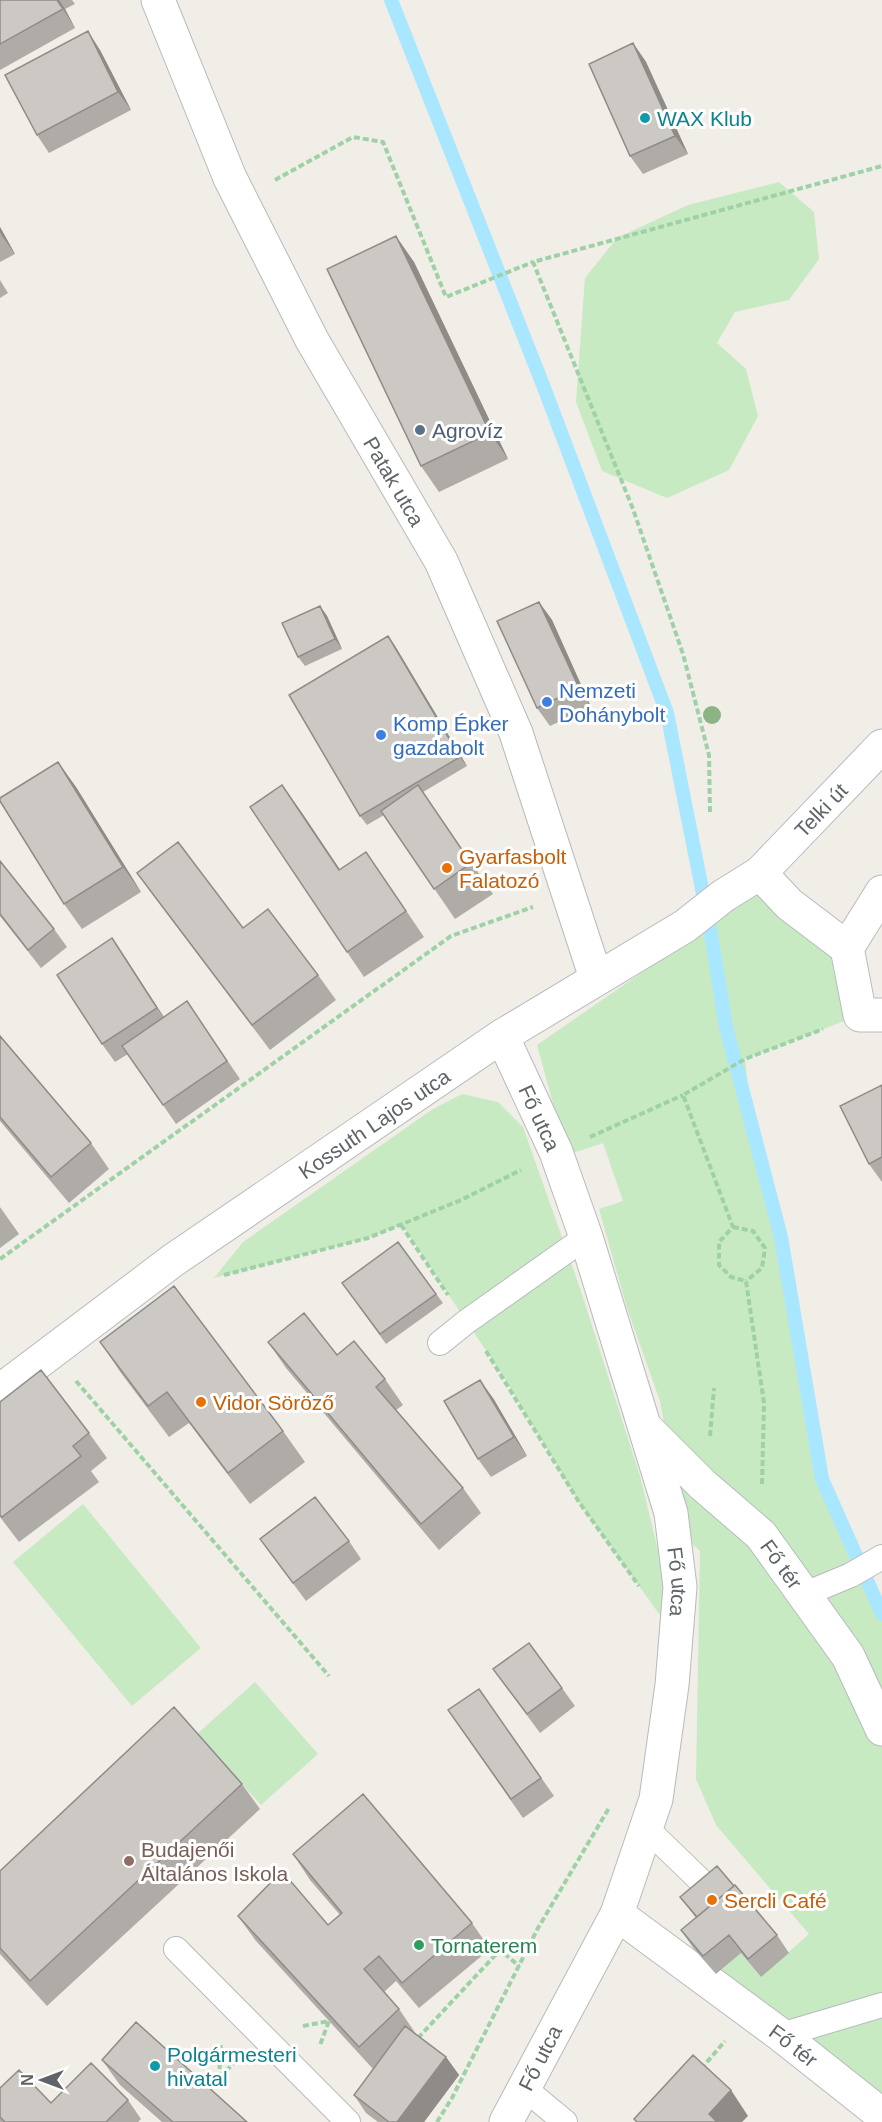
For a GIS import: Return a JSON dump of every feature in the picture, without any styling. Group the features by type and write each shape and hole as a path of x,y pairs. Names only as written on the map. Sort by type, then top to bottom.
{"street":[{"name":"Patak utca","path":"158,0 241,199 312,340 441,561 516,733 596,978"},
{"name":"Telki út","path":"760,873 882,746"},
{"name":"Kossuth Lajos utca","path":"0,1391 172,1261 502,1036 685,926 723,896 760,873"},
{"path":"760,873 789,904 847,948 871,1015"},
{"path":"847,948 882,892"},
{"name":"Fő utca","path":"502,1036 556,1152 586,1237 671,1513 680,1587 672,1685 656,1799 616,1914 506,2122"},
{"name":"Fő tér","path":"645,1427 703,1485 761,1535 848,1656 882,1730"},
{"name":"Fő tér","path":"616,1914 781,2035 882,2115"}],"lane":[{"path":"440,1343 586,1237"},
{"path":"805,1594 851,1575 877,1560"},
{"path":"646,1828 703,1883"},
{"path":"176,1949 348,2122"},
{"path":"781,2035 882,2005"},
{"path":"524,2088 566,2122"}],"path":[{"path":"241,199 353,137 383,142 446,297 510,269 533,262 882,166"},
{"path":"533,262 633,509 683,654 709,755 711,812"},
{"path":"0,1259 451,936 570,893"},
{"path":"214,1278 368,1238 402,1225 461,1200 556,1152 683,1095 745,1059 871,1015"},
{"path":"683,1095 734,1227"},
{"path":"402,1225 506,1379 579,1502 640,1588"},
{"path":"734,1227 719,1242 719,1265 730,1277 746,1281"},
{"path":"734,1227 753,1231 765,1248 762,1268 746,1281"},
{"path":"746,1281 764,1403 761,1535"},
{"path":"52,1353 329,1676"},
{"path":"78,1384 85,1376"},
{"path":"437,2122 452,2098 538,1928 611,1805"},
{"path":"414,2042 500,1950 519,1966"},
{"path":"694,2077 749,2013"}],"green space":[{"path":"779,182 814,212 819,259 789,300 735,312 717,343 746,369 758,416 729,470 667,498 602,471 576,402 585,278 617,238 688,205"},
{"path":"771,886 847,948 860,1015 745,1059 753,1130 781,1237 822,1479 882,1614 882,2115 716,1974 741,1953 761,1977 809,1934 716,1825 696,1779 700,1551 685,1537 660,1401 627,1308 599,1209 623,1201 603,1143 567,1155 537,1045 748,899"},
{"path":"462,1094 498,1102 523,1127 581,1291 640,1476 667,1587 667,1625 579,1502 505,1379 402,1225 368,1238 214,1278 243,1242 433,1109"},
{"path":"83,1504 201,1648 132,1706 13,1562"},
{"path":"255,1682 318,1754 261,1805 197,1734"}],"building":[{"path":"0,0 57,0 63,9 0,44"},
{"path":"88,31 118,92 37,135 5,75"},
{"name":"WAX Klub","path":"633,43 675,136 630,156 589,64"},
{"path":"396,236 490,433 421,466 327,269"},
{"path":"539,602 579,688 537,708 497,621"},
{"path":"320,606 335,639 298,657 282,623"},
{"name":"Komp Épker gazdabolt","path":"388,636 460,757 360,816 289,695"},
{"path":"58,762 123,867 64,904 0,801 0,798"},
{"path":"282,785 339,870 366,852 406,911 347,952 250,807"},
{"name":"Gyarfasbolt Falatozó","path":"418,785 471,863 434,889 381,811"},
{"path":"178,842 243,928 268,909 318,975 252,1025 137,873"},
{"path":"0,861 54,929 28,950 0,914"},
{"path":"112,938 157,1008 102,1044 57,975"},
{"path":"187,1001 227,1061 163,1105 122,1046"},
{"path":"0,1036 91,1143 51,1177 0,1117"},
{"path":"882,1085 882,1157 869,1164 840,1106"},
{"path":"398,1242 436,1294 380,1334 342,1283"},
{"name":"Vidor Söröző","path":"174,1286 283,1431 228,1473 167,1392 148,1406 100,1342"},
{"path":"304,1313 337,1355 354,1341 385,1379 376,1387 463,1488 421,1524 268,1342"},
{"path":"41,1370 89,1433 73,1446 81,1456 2,1517 0,1515 0,1402"},
{"path":"480,1380 514,1437 478,1459 444,1401"},
{"path":"315,1497 349,1541 293,1583 260,1539"},
{"path":"529,1643 562,1688 527,1714 493,1669"},
{"path":"479,1689 541,1778 511,1799 448,1710"},
{"name":"Budajenői Általános Iskola","path":"174,1707 242,1784 30,1981 0,1948 0,1871"},
{"name":"Tornaterem","path":"363,1794 472,1923 402,1983 379,1956 364,1969 399,2009 359,2047 238,1916 282,1871 328,1925 342,1913 293,1854"},
{"path":"717,1866 734,1886 697,1917 680,1897"},
{"path":"735,1885 777,1935 748,1959 729,1935 703,1956 681,1930"},
{"name":"Polgármesteri hivatal","path":"136,2022 247,2122 173,2122 102,2060"},
{"path":"405,2026 446,2057 397,2122 389,2122 354,2095"},
{"path":"693,2055 731,2090 709,2114 717,2122 637,2122 634,2119"},
{"path":"91,2063 128,2100 106,2122 5,2122 0,2117 0,2088 19,2070 51,2103"}],"waterway":[{"path":"391,0 543,385 667,713 711,934 726,1027 781,1237 822,1479 882,1614"}],"place":[{"name":"WAX Klub","path":"645,118"},
{"name":"Agrovíz","path":"420,430"},
{"name":"Nemzeti Dohánybolt","path":"547,702"},
{"name":"Komp Épker gazdabolt","path":"381,735"},
{"name":"Gyarfasbolt Falatozó","path":"447,868"},
{"name":"Vidor Söröző","path":"201,1402"},
{"name":"Budajenői Általános Iskola","path":"129,1861"},
{"name":"Sercli Café","path":"712,1900"},
{"name":"Tornaterem","path":"419,1945"},
{"name":"Polgármesteri hivatal","path":"155,2066"}]}
